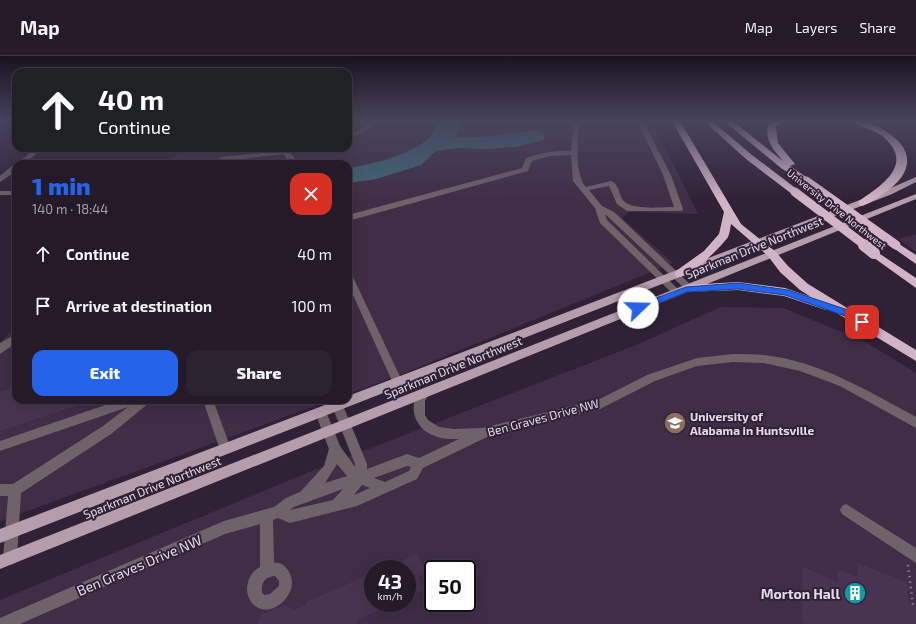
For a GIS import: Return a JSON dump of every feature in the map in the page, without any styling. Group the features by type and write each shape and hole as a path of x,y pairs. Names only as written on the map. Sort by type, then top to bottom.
{"highway":[{"path":"691,148 737,226 772,254 784,270 804,287 916,356"},
{"name":"University Drive Northwest","path":"738,148 916,284"},
{"name":"University Drive Northwest","path":"761,148 806,182 916,260"},
{"path":"776,148 806,182"},
{"path":"862,203 890,184 901,173 905,162 903,152 899,148"},
{"path":"678,275 708,253 724,236 729,212"},
{"path":"684,290 738,286 785,292 848,314"}],"main road":[{"name":"Sparkman Drive Northwest","path":"352,401 678,275 757,242 862,203 916,179"},
{"name":"Sparkman Drive Northwest","path":"5,560 329,432 916,196"},
{"name":"Sparkman Drive Northwest","path":"0,536 343,404"}],"street":[{"path":"574,148 577,181 599,208 603,221 664,280 684,290"},
{"path":"585,189 611,183 620,202 630,209 679,209 667,175 653,148"},
{"path":"25,160 35,152"},
{"path":"220,160 270,152"},
{"path":"286,152 292,160"},
{"path":"352,217 525,169 529,160 541,155 557,152 574,153"},
{"path":"0,180 12,171"},
{"path":"0,193 12,193"},
{"path":"599,208 611,214 678,275 684,290"},
{"path":"352,283 398,383"},
{"path":"0,350 5,344 12,340"},
{"name":"Ben Graves Drive NW","path":"272,514 290,517 337,506 386,488 413,475 419,464 485,432 593,406 651,378 697,362 733,358 764,359 801,367 844,383 916,423"},
{"path":"424,394 420,400 419,416 428,429 436,433 447,435 485,432"},
{"path":"0,446 122,404"},
{"path":"0,490 15,490 107,430 140,404"},
{"path":"209,404 225,449"},
{"path":"337,506 360,478 361,464 338,406"},
{"path":"321,412 335,450 350,470 360,478 386,488"},
{"path":"301,498 328,472 333,462 335,450"},
{"name":"Ben Graves Drive NW","path":"3,624 18,621 224,528 272,514 290,502 408,460 419,464"},
{"path":"5,560 13,531 15,490"},
{"path":"846,510 912,561"},
{"path":"267,570 272,514"}],"path":[{"path":"912,561 913,605"}],"shaded area":[{"path":"352,148 665,148 698,214 629,212 622,218 673,263 402,374 352,393 352,160 171,160 178,152 352,152"},
{"path":"916,234 916,252 899,239"},
{"name":"University of Alabama in Huntsville","path":"721,307 783,308 864,341 916,373 916,624 0,624 0,600 307,473 636,345"},
{"path":"12,330 12,404 320,404 0,521 0,343"}],"water":[{"path":"415,148 507,148 485,149 458,148 436,151 421,165 376,179 352,182 352,167 386,159"}],"building":[{"path":"12,388 12,404 82,404 0,431 0,392"},
{"path":"417,554 424,572 424,574 418,577 423,590 416,593 416,560 403,560"},
{"name":"Morton Hall","path":"857,563 907,582 909,603 916,606 916,624 806,624 802,622 803,567 838,582 838,570 858,577"},
{"path":"364,577 364,612 374,612 359,619 356,624 257,624 262,614 284,605 294,610 306,605 306,602"}],"place":[{"name":"University of Alabama in Huntsville","path":"675,423"},
{"name":"Morton Hall","path":"855,593"}],"route":[{"path":"638,308 686,290 738,286 785,292 848,314 862,322"}]}
